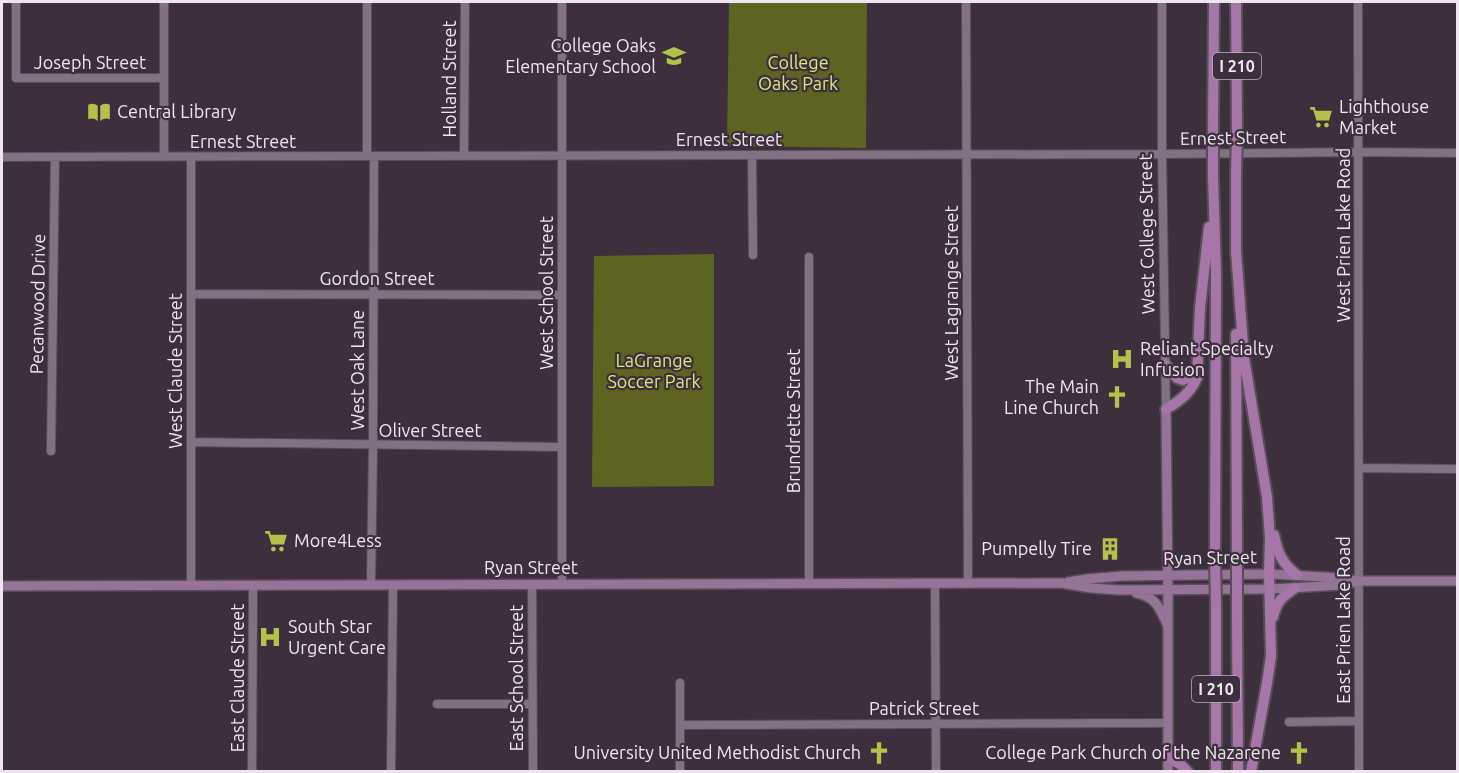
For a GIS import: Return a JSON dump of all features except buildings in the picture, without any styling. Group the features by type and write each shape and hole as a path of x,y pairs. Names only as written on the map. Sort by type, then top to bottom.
{"highway":[{"name":"I 210","path":"1214,2 1216,771"},
{"name":"I 210","path":"1236,2 1238,771"},
{"path":"1166,409 1185,397 1197,378 1200,308 1214,191"},
{"path":"1236,251 1244,358 1269,512 1281,558 1286,567 1297,575"},
{"path":"1165,364 1177,378 1183,380 1192,376 1198,367"},
{"path":"1251,771 1271,656 1269,512"},
{"path":"1271,636 1277,604 1282,597 1295,588"},
{"path":"1168,757 1188,771"}],"main road":[{"name":"West College Street","path":"1166,409 1168,771"},
{"name":"Ryan Street","path":"2,586 968,584 1061,583 1111,576 1269,574 1359,581 1458,582"},
{"name":"Ryan Street","path":"1061,583 1119,590 1270,590 1343,585 1359,581"},
{"path":"1119,590 1144,595 1151,599 1157,605 1168,627"}],"street":[{"name":"Joseph Street","path":"16,2 16,78 164,78"},
{"path":"164,2 164,157"},
{"name":"West Oak Lane","path":"367,2 374,294 371,585"},
{"name":"Holland Street","path":"464,156 465,2"},
{"name":"West School Street","path":"562,2 562,585"},
{"name":"West Lagrange Street","path":"966,2 968,584"},
{"name":"West College Street","path":"1162,2 1166,409"},
{"name":"West Prien Lake Road","path":"1358,2 1359,468"},
{"name":"Ernest Street","path":"2,157 1458,153"},
{"path":"752,155 753,255"},
{"name":"Pecanwood Drive","path":"51,451 55,157"},
{"name":"West Claude Street","path":"191,158 191,585"},
{"name":"Brundrette Street","path":"808,257 809,584"},
{"name":"Gordon Street","path":"192,294 562,295"},
{"name":"Oliver Street","path":"191,442 561,447"},
{"path":"1359,468 1458,469"},
{"name":"East Prien Lake Road","path":"1359,468 1359,771"},
{"path":"935,584 936,771"},
{"name":"East Claude Street","path":"252,771 253,585"},
{"path":"391,771 393,585"},
{"name":"East School Street","path":"531,585 533,771"},
{"path":"680,683 680,771"},
{"path":"437,705 532,704"},
{"path":"1289,722 1359,721"},
{"name":"Patrick Street","path":"680,725 1168,723"}],"green space":[{"name":"College Oaks Park","path":"729,2 867,2 866,148 727,146"},
{"name":"LaGrange Soccer Park","path":"714,254 714,486 592,487 594,256"}],"place":[{"name":"College Oaks Elementary School","path":"674,56"},
{"name":"Central Library","path":"99,112"},
{"name":"Lighthouse Market","path":"1321,117"},
{"name":"Reliant Specialty Infusion","path":"1122,359"},
{"name":"The Main Line Church","path":"1117,397"},
{"name":"More4Less","path":"276,541"},
{"name":"Pumpelly Tire","path":"1110,549"},
{"name":"South Star Urgent Care","path":"270,637"},
{"name":"University United Methodist Church","path":"879,753"},
{"name":"College Park Church of the Nazarene","path":"1299,753"}]}
